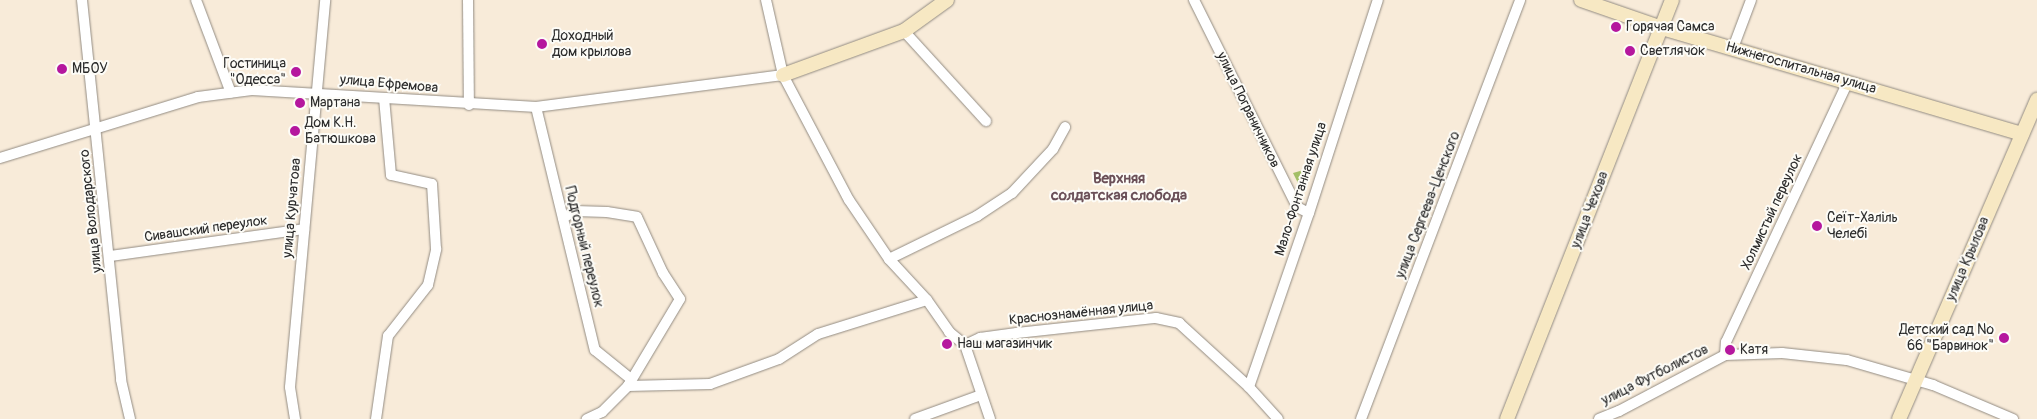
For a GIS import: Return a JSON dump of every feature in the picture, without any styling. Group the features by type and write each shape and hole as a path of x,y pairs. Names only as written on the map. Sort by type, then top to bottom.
{"main road":[{"path":"783,75 904,31 947,0"},
{"name":"Нижнегоспитальная улица","path":"1581,0 1607,4 1662,28 1848,81 2022,134"},
{"name":"улица Чехова","path":"1507,419 1672,0"},
{"name":"улица Крылова","path":"1899,419 2037,100"}],"street":[{"name":"улица Володарского","path":"82,0 110,256 121,380 130,419"},
{"path":"196,0 231,93"},
{"name":"улица Курчатова","path":"295,419 290,387 315,91 325,0"},
{"path":"468,0 469,105"},
{"path":"766,0 783,75 849,200 889,259 926,300 949,332 965,345 990,419"},
{"name":"улица Пограничников","path":"1194,0 1297,207 1309,213"},
{"name":"Мало-Фонтанная улица","path":"1249,387 1309,213 1378,0"},
{"name":"улица Сергеева-Ценского","path":"1361,419 1520,0"},
{"path":"1733,48 1750,0"},
{"path":"904,31 986,121"},
{"name":"улица Ефремова","path":"0,158 198,97 252,90 315,91 469,105 536,107 783,75"},
{"name":"Холмистый переулок","path":"1725,355 1726,342 1848,81"},
{"path":"376,419 388,336 428,285 436,249 432,184 392,176 384,98"},
{"name":"Подгорный переулок","path":"536,107 595,350 629,383"},
{"path":"889,259 977,216 1012,193 1052,149 1065,127"},
{"path":"563,218 575,211 607,212 637,217 663,273 680,299 629,383 602,412 587,419"},
{"name":"Сивашский переулок","path":"110,256 304,229"},
{"path":"629,383 710,384 779,359 818,334 926,300"},
{"name":"Краснознамённая улица","path":"965,345 980,338 1156,318 1179,323 1249,387 1278,419"},
{"name":"улица Футболистов","path":"1599,419 1620,412 1725,355 1782,353 1830,358 1915,381 2013,419"},
{"path":"915,419 981,395"}],"green space":[{"path":"1307,169 1304,184 1299,185 1293,173"}],"place":[{"name":"Горячая Самса","path":"1616,27"},
{"name":"Доходный дом крылова","path":"542,44"},
{"name":"Светлячок","path":"1630,51"},
{"name":"МБОУ","path":"62,69"},
{"name":"Гостиница \"Одесса\"","path":"296,72"},
{"name":"Мартана","path":"300,103"},
{"name":"Дом К.Н. Батюшкова","path":"295,131"},
{"name":"Сеїт-Халіль Челебі","path":"1817,226"},
{"name":"Детский сад № 66 \"Барвинок\"","path":"2004,338"},
{"name":"Наш магазинчик","path":"947,344"},
{"name":"Катя","path":"1730,350"}],"district":[{"name":"Верхняя солдатская слобода","path":"1119,186"}]}
